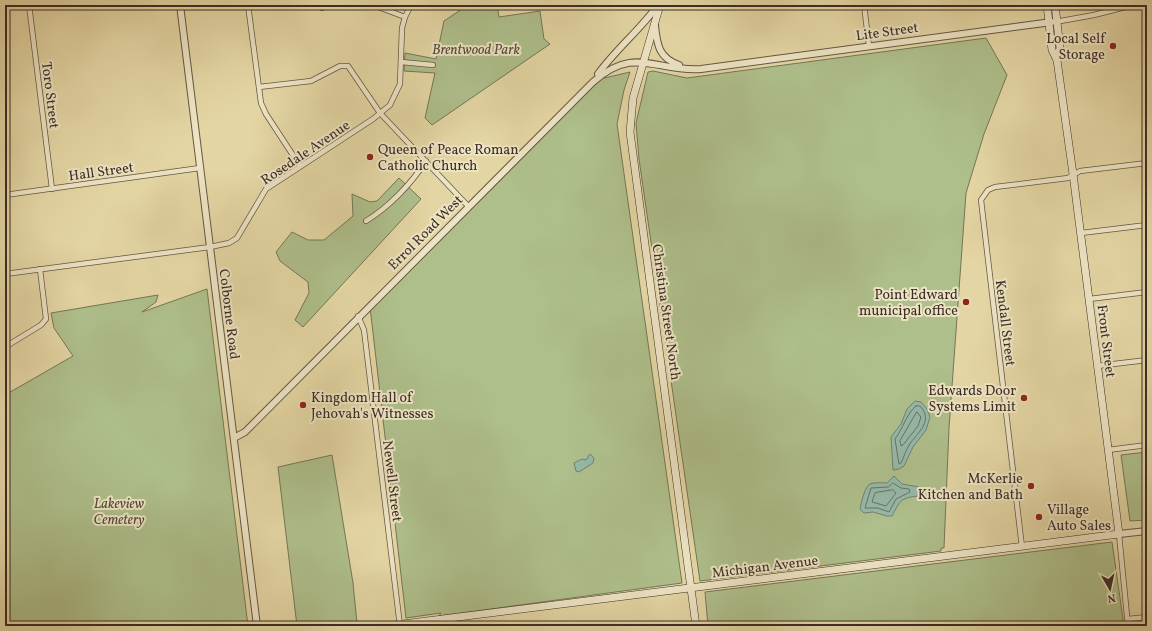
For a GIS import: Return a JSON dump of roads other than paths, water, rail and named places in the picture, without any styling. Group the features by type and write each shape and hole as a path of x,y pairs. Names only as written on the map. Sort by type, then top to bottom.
{"main road":[{"name":"Christina Street North","path":"659,5 655,25 631,108 632,148 696,626"},
{"name":"Front Street","path":"1046,5 1053,22"},
{"name":"Front Street","path":"1055,5 1052,50 1057,60 1073,174 1119,534"},
{"name":"Michigan Avenue","path":"387,626 1119,534"}],"street":[{"name":"Toro Street","path":"29,5 52,189"},
{"name":"Colborne Road","path":"180,5 257,626"},
{"path":"248,5 260,100 264,110 300,166"},
{"path":"314,5 320,8 330,5"},
{"path":"373,5 405,17"},
{"name":"Rosedale Avenue","path":"5,274 210,247 229,243 237,238 264,192 300,166 380,113 394,99 400,84 402,28 405,17 411,5"},
{"path":"593,82 607,63 639,30 659,5"},
{"path":"864,5 869,46"},
{"name":"Lite Street","path":"644,62 680,68 701,68 1053,22 1094,15 1133,5"},
{"path":"655,25 657,45 666,58 685,67 701,68"},
{"path":"401,62 433,65"},
{"name":"Errol Road West","path":"234,438 245,432 358,316 593,82 605,72 617,66 644,62"},
{"path":"259,88 311,81 340,66 345,65 352,70 380,113 468,206"},
{"path":"366,221 384,208 414,177 426,161"},
{"path":"1073,174 1080,171 1147,163"},
{"name":"Hall Street","path":"5,195 200,168"},
{"name":"Kendall Street","path":"1022,546 981,200 988,190 995,187 1066,178 1073,174"},
{"path":"1081,234 1147,225"},
{"path":"5,347 41,325 46,319 40,269"},
{"path":"1089,299 1147,292"},
{"name":"Newell Street","path":"358,316 364,330 400,625"},
{"path":"1097,366 1147,360"},
{"path":"1108,450 1147,445"},
{"name":"Michigan Avenue","path":"1119,534 1147,531"},
{"name":"Front Street","path":"1119,534 1128,626"},
{"path":"1128,619 1147,617"}],"water":[{"path":"915,401 921,402 927,409 930,417 926,430 913,447 904,466 893,470 891,437 901,424 907,409"},
{"path":"590,454 594,458 593,463 579,472 576,471 574,463 582,459 586,460"},
{"path":"894,476 902,484 919,487 920,491 918,496 901,501 892,516 873,512 864,513 860,509 868,485 874,483 887,483"}],"place":[{"name":"Local Self Storage","path":"1113,46"},
{"name":"Queen of Peace Roman Catholic Church","path":"370,157"},
{"name":"Point Edward municipal office","path":"966,302"},
{"name":"Edwards Door Systems Limit","path":"1024,398"},
{"name":"Kingdom Hall of Jehovah's Witnesses","path":"303,405"},
{"name":"McKerlie Kitchen and Bath","path":"1031,486"},
{"name":"Village Auto Sales","path":"1039,517"}],"park label":[{"name":"Brentwood Park","path":"476,49"},
{"name":"Lakeview Cemetery","path":"119,512"}]}
